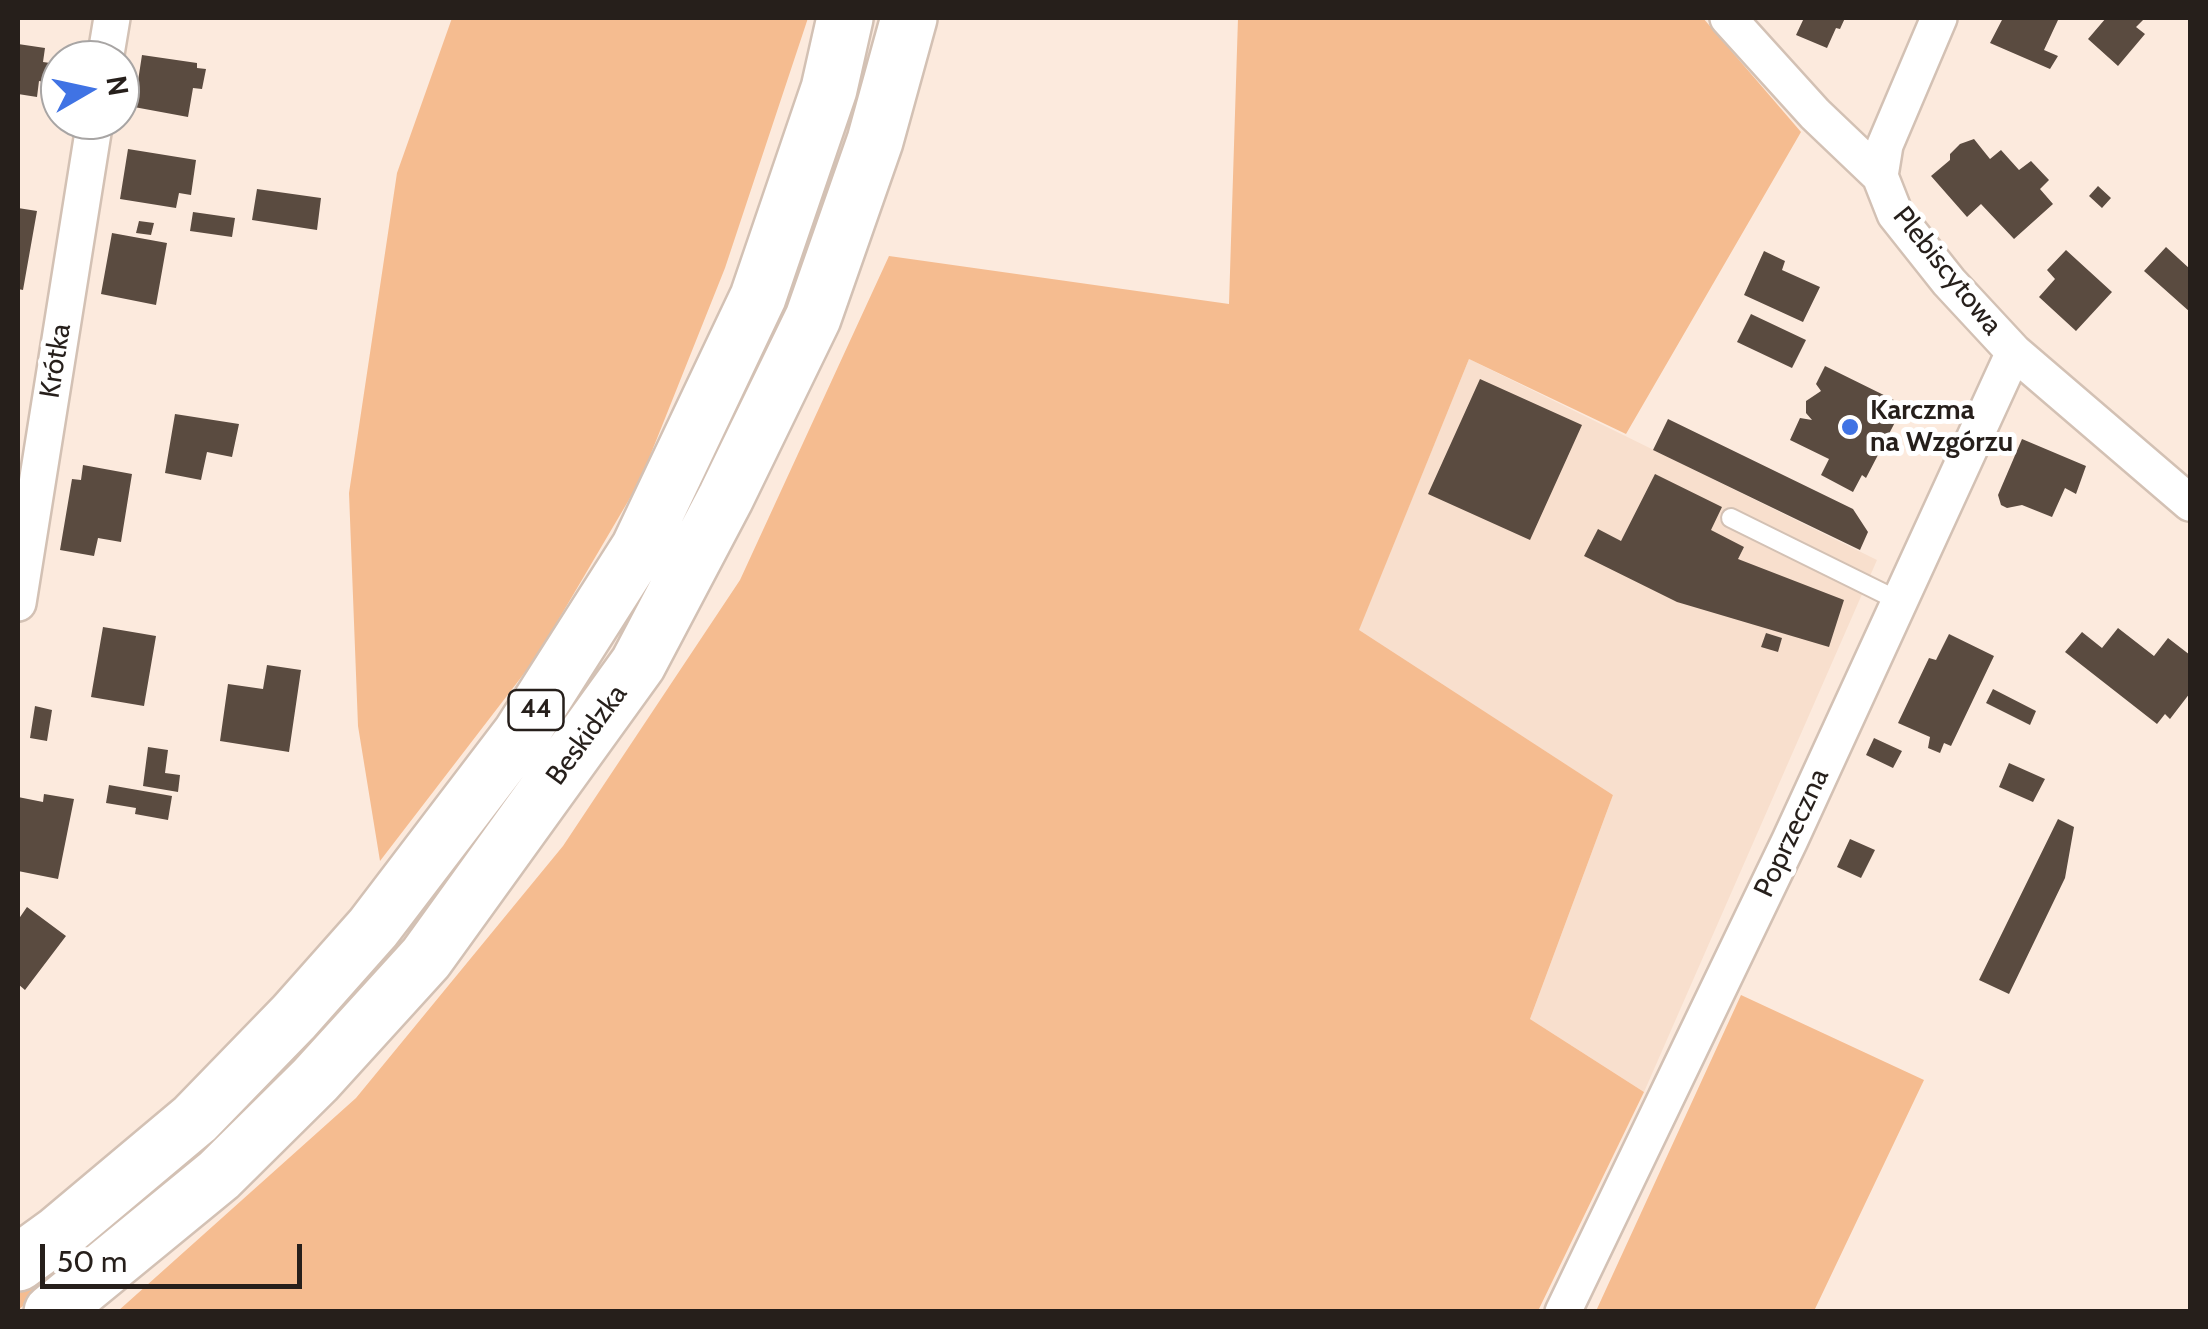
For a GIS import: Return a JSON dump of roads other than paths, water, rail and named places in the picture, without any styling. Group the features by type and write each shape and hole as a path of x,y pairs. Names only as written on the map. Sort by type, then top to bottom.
{"main road":[{"name":"Beskidzka","path":"18,1263 195,1120 294,1017 372,928 520,735 639,548 758,296 829,89 845,18"},
{"name":"Beskidzka","path":"52,1312 219,1175 316,1080 426,958 638,664 726,496 812,318 875,142 908,18"}],"street":[{"name":"Plebiscytowa","path":"1728,18 1815,114 1880,176 1906,228 1949,282 2014,352 2190,504"},
{"path":"1880,176 1885,144 1939,18"},
{"name":"Krótka","path":"18,603 92,140"},
{"name":"Poprzeczna","path":"1563,1312 1790,840 2014,352"}],"lane":[{"path":"1732,518 1898,601"}],"place":[{"name":"Karczma na Wzgórzu","path":"1850,427"}]}
